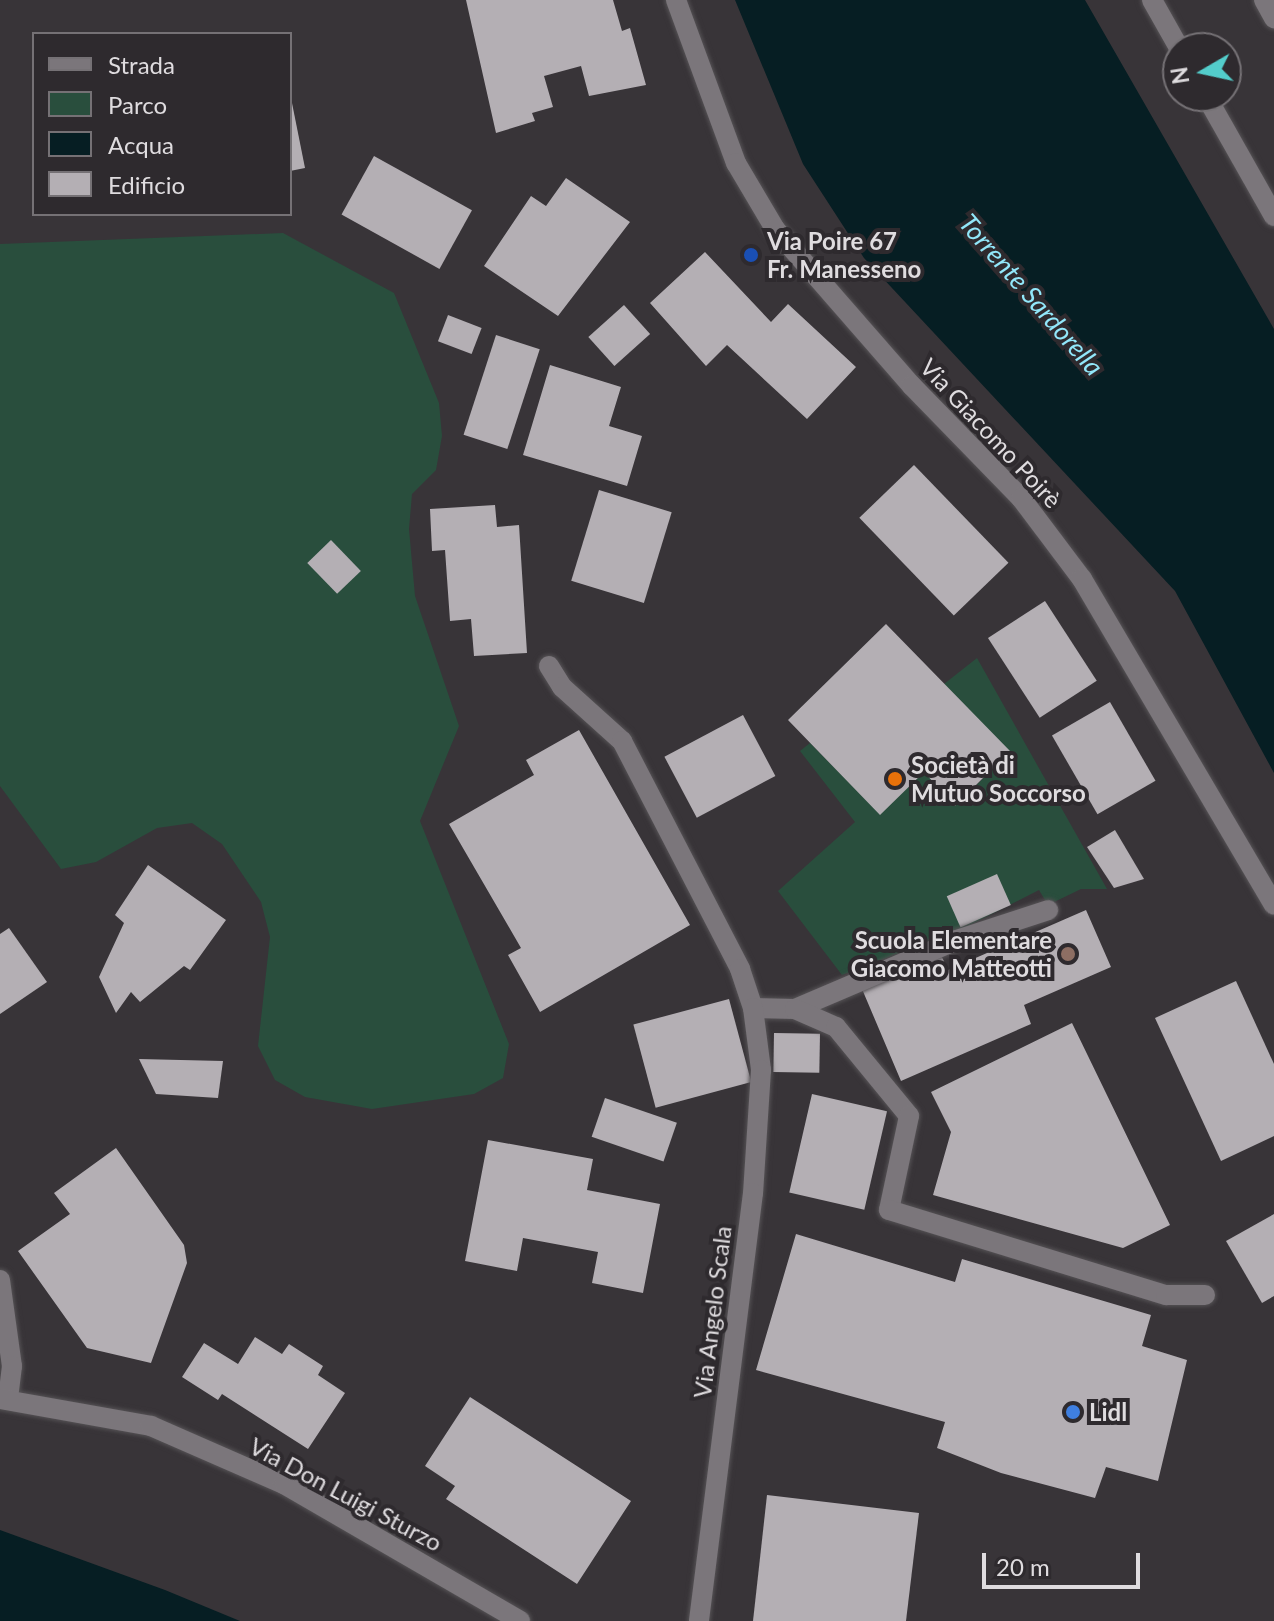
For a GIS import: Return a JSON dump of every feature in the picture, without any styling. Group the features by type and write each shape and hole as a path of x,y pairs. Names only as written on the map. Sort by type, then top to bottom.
{"street":[{"name":"Via Giacomo Poirè","path":"676,0 736,163 775,229 912,386 1021,498 1074,568 1274,905"},
{"path":"1152,0 1170,32"},
{"path":"1264,0 1274,18"},
{"path":"1215,112 1274,216"},
{"name":"Via Angelo Scala","path":"549,666 562,687 622,741 740,969 753,1008 761,1070 753,1193 699,1621"},
{"path":"795,1009 957,940 1048,910"},
{"path":"753,1008 795,1009 836,1027 909,1116 889,1210 1166,1295 1205,1295"},
{"path":"0,1280 12,1366 4,1399"},
{"name":"Via Don Luigi Sturzo","path":"4,1399 151,1426 284,1484 520,1621"}],"green space":[{"path":"283,233 394,293 439,403 442,436 436,470 412,494 409,529 415,596 459,726 420,821 509,1044 503,1078 474,1094 372,1109 305,1097 275,1080 258,1046 270,937 261,902 222,844 192,823 157,828 96,862 61,869 0,786 0,244"},
{"path":"977,658 1107,889 1081,889 1048,905 1039,890 962,929 842,975 778,891 855,822 800,751 810,743 880,814 924,772 956,805 1010,752 944,684"}],"water":[{"name":"Torrente Sardorella","path":"735,0 1085,0 1274,329 1274,773 1175,591 864,258 803,164"},
{"path":"0,1530 165,1590 240,1621 0,1621"}],"building":[{"path":"466,0 613,0 622,31 630,28 646,85 589,96 581,66 544,76 553,107 532,113 535,121 496,133"},
{"path":"292,103 305,168 292,171"},
{"path":"374,156 472,210 439,269 342,215"},
{"path":"566,178 630,222 558,316 484,266 531,196 546,206"},
{"path":"705,252 771,322 788,304 856,367 807,419 727,345 706,366 650,303"},
{"path":"624,305 650,334 614,366 588,337"},
{"path":"448,315 482,328 472,354 438,341"},
{"path":"496,335 540,349 507,449 464,435"},
{"path":"550,365 621,387 609,426 642,436 627,486 523,455"},
{"path":"914,465 1008,563 954,616 859,518"},
{"path":"599,490 672,512 644,603 571,581"},
{"path":"495,505 497,527 519,525 527,653 474,656 471,619 450,621 445,550 432,551 430,509"},
{"path":"331,540 361,571 337,594 307,563"},
{"path":"1045,601 1097,681 1040,718 988,638"},
{"path":"886,624 1010,751 955,806 924,772 880,815 788,720"},
{"path":"1110,702 1156,781 1097,814 1052,736"},
{"path":"743,715 775,776 697,818 664,757"},
{"path":"579,730 690,925 540,1012 508,955 521,948 449,824 534,775 526,760"},
{"path":"1115,830 1144,879 1114,888 1087,847"},
{"path":"148,865 226,920 190,970 184,966 140,1002 131,992 116,1013 99,977 124,923 115,915"},
{"path":"997,874 1011,905 961,927 947,896"},
{"path":"1086,910 1111,967 1024,1005 1031,1024 901,1081 862,989 941,955 948,970"},
{"path":"9,928 47,982 0,1014 0,934"},
{"path":"1236,981 1274,1064 1274,1136 1221,1161 1155,1018"},
{"path":"729,999 751,1082 656,1108 633,1025"},
{"path":"1072,1023 1170,1225 1123,1248 933,1195 951,1132 931,1092"},
{"path":"774,1033 820,1034 819,1073 773,1072"},
{"path":"139,1059 223,1061 218,1098 156,1094"},
{"path":"812,1094 887,1111 864,1210 789,1192"},
{"path":"605,1098 677,1123 664,1162 592,1137"},
{"path":"488,1140 593,1159 587,1190 660,1204 643,1293 592,1283 598,1252 523,1238 517,1271 465,1261"},
{"path":"116,1148 184,1245 187,1263 151,1363 87,1348 18,1251 70,1214 54,1193"},
{"path":"1274,1214 1274,1296 1262,1303 1226,1241"},
{"path":"796,1234 955,1282 962,1259 1151,1315 1142,1346 1187,1360 1158,1481 1106,1467 1095,1498 1001,1473 937,1448 945,1422 756,1370"},
{"path":"255,1337 282,1354 289,1344 323,1366 318,1375 345,1393 308,1449 222,1394 218,1400 182,1377 204,1343 238,1364"},
{"path":"470,1397 631,1501 577,1584 446,1499 455,1486 425,1466"},
{"path":"767,1495 919,1513 906,1621 753,1621"}],"place":[{"name":"Via Poire 67 Fr. Manesseno","path":"751,255"},
{"name":"Società di Mutuo Soccorso","path":"895,779"},
{"name":"Scuola Elementare Giacomo Matteotti","path":"1068,954"},
{"name":"Lidl","path":"1073,1412"}]}
